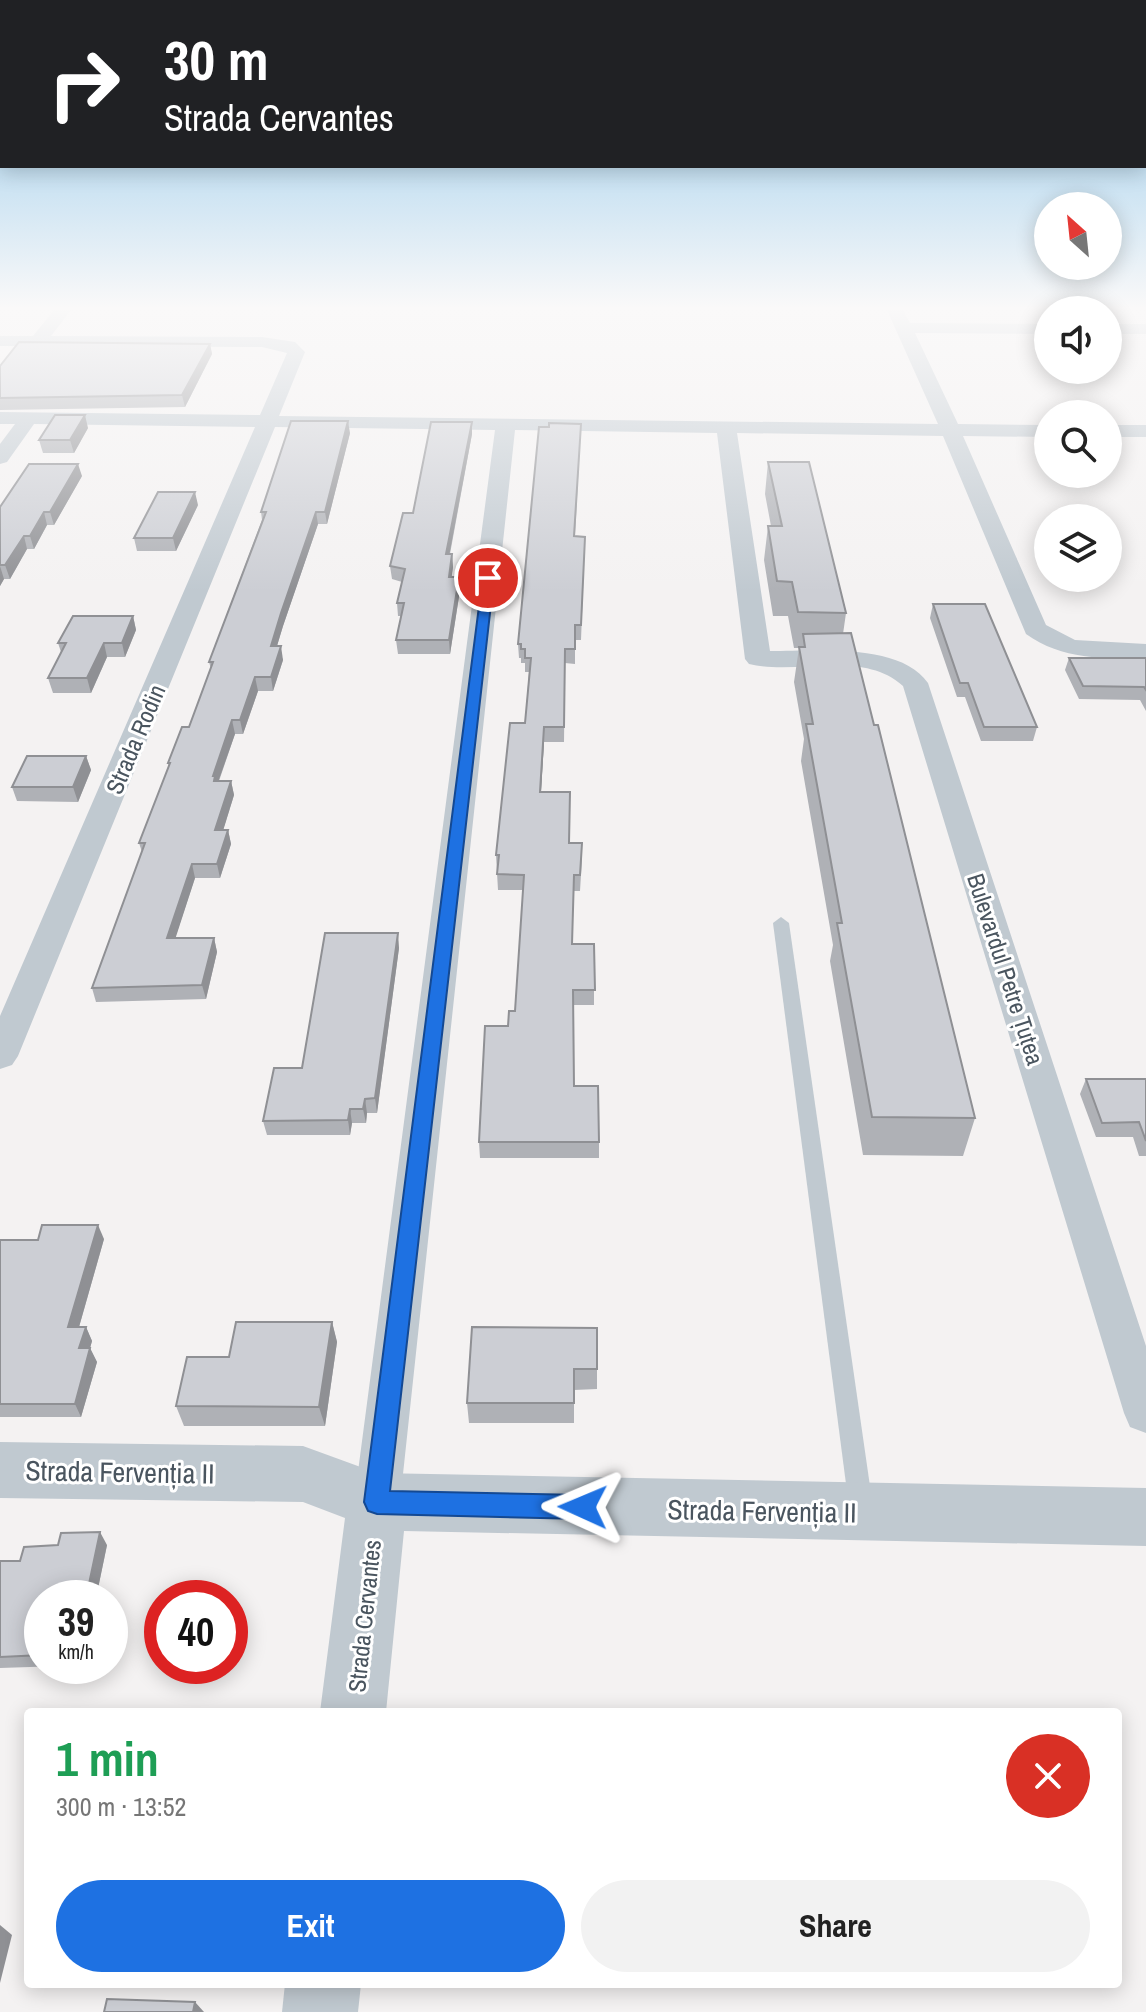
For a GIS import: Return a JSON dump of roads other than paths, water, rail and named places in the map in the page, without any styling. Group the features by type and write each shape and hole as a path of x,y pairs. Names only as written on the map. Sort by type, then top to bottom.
{"street":[{"name":"Strada Rodin","path":"0,1056 275,404"},
{"path":"939,404 1035,629 1048,640 1073,648 1146,652"},
{"path":"0,418 1034,431"},
{"path":"0,458 29,418"},
{"name":"Strada Cervantes","path":"353,1708 506,424"},
{"name":"Bulevardul Petre Țuțea","path":"726,427 758,659 878,661 908,673 915,683 1146,1413"},
{"path":"1122,431 1146,431"},
{"name":"Strada Fervenția II","path":"0,1470 303,1474 377,1502 862,1514 1146,1517"},
{"path":"320,2012 323,1988"}],"lane":[{"path":"781,923 862,1514"}]}
